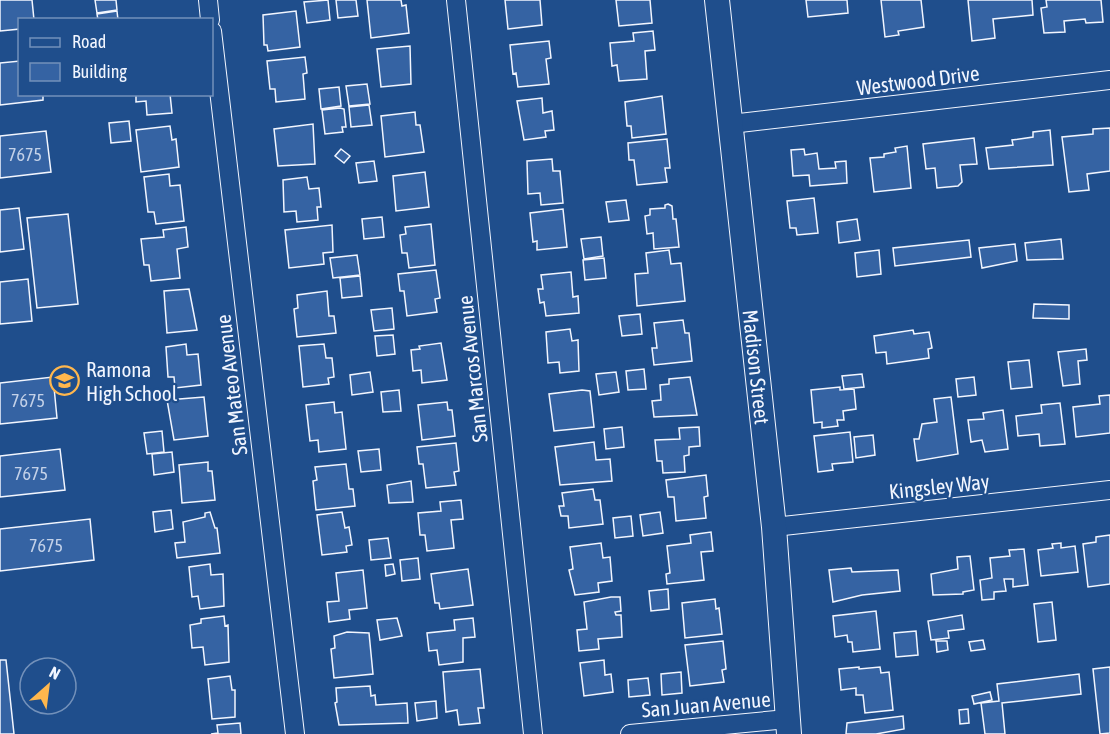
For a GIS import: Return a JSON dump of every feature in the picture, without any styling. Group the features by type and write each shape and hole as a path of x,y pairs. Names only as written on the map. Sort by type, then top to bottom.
{"main road":[{"name":"Madison Street","path":"717,0 774,527 788,727"}],"street":[{"path":"208,0 210,18"},
{"name":"San Marcos Avenue","path":"456,0 533,734"},
{"name":"San Mateo Avenue","path":"213,39 295,734"},
{"name":"Westwood Drive","path":"731,124 1110,80"},
{"name":"Kingsley Way","path":"774,527 1110,490"},
{"name":"San Juan Avenue","path":"630,734 788,727"}],"building":[{"path":"0,0 32,0 34,18 18,18 18,29 0,31"},
{"path":"95,0 116,0 117,10 97,13"},
{"path":"328,0 330,20 307,23 304,2"},
{"path":"336,0 356,0 358,16 338,18"},
{"path":"367,0 401,0 402,6 406,5 409,33 371,38"},
{"path":"505,0 540,0 542,25 508,29"},
{"path":"616,0 650,0 652,23 619,26"},
{"path":"806,0 847,0 848,13 808,17"},
{"path":"881,0 921,0 924,27 898,31 899,35 885,37"},
{"path":"968,0 1032,0 1033,15 993,19 995,38 972,41"},
{"path":"1046,0 1101,0 1103,22 1086,23 1085,19 1064,21 1065,32 1044,33 1041,8 1047,7"},
{"path":"117,11 118,18 98,18 97,14"},
{"path":"296,11 300,47 268,51 267,45 264,45 263,15"},
{"path":"653,31 655,50 645,51 647,79 619,81 617,65 612,66 610,43 634,41 633,33"},
{"path":"549,41 551,58 546,59 549,84 518,87 516,73 513,74 510,45"},
{"path":"410,46 411,84 381,87 377,49"},
{"path":"305,57 307,73 303,74 305,99 276,102 275,89 270,89 267,61"},
{"path":"18,61 18,96 43,96 43,100 0,105 0,63"},
{"path":"367,84 370,104 349,106 346,86"},
{"path":"339,87 341,106 321,109 319,89"},
{"path":"136,96 170,96 172,113 147,115 146,101 136,102"},
{"path":"662,96 666,134 632,138 631,126 627,126 625,102"},
{"path":"542,98 543,113 552,111 554,130 545,131 546,137 524,140 517,101"},
{"path":"369,105 372,125 351,127 349,107"},
{"path":"344,109 346,127 342,127 343,132 325,134 322,110"},
{"path":"415,112 416,125 420,125 424,152 385,157 381,116"},
{"path":"129,121 131,141 111,143 109,123"},
{"path":"313,124 315,164 278,166 274,129"},
{"path":"170,126 172,140 176,139 179,167 141,172 136,130"},
{"path":"1110,128 1110,171 1087,174 1089,190 1069,192 1062,137 1093,134 1093,129"},
{"path":"1050,130 1053,165 989,169 986,148 1013,145 1012,140 1033,137 1033,132"},
{"path":"46,131 51,172 0,178 0,136"},
{"path":"974,138 977,164 960,165 962,182 958,186 937,188 935,168 926,169 923,144"},
{"path":"667,139 670,168 665,168 667,182 637,185 634,160 629,160 628,143"},
{"path":"907,146 911,188 874,192 870,158 884,157 884,154 896,152 895,148"},
{"path":"341,149 350,156 344,163 335,156"},
{"path":"804,149 805,155 817,153 819,169 836,168 835,162 846,161 847,183 810,186 809,175 793,176 791,150"},
{"path":"552,159 553,171 560,171 563,203 541,205 540,193 528,194 527,161"},
{"path":"374,161 377,181 359,183 356,163"},
{"path":"425,172 429,207 396,211 393,176"},
{"path":"169,174 170,186 180,185 184,221 156,224 154,212 148,212 144,177"},
{"path":"307,177 309,189 319,188 321,207 317,207 318,220 297,222 296,211 284,212 283,180"},
{"path":"814,198 818,233 797,235 796,228 790,228 787,201"},
{"path":"626,200 629,220 609,222 606,202"},
{"path":"668,204 672,206 673,219 676,219 679,247 654,249 653,233 647,234 645,216 650,215 650,209 665,208"},
{"path":"19,208 24,249 0,252 0,210"},
{"path":"563,209 567,247 537,250 537,241 533,242 530,213"},
{"name":"Ramona High School","path":"68,214 78,304 37,308 27,218"},
{"path":"382,217 384,237 364,239 362,219"},
{"path":"857,219 860,240 839,243 837,222"},
{"path":"431,224 435,265 409,268 407,253 402,253 400,235 406,234 405,227"},
{"path":"332,225 333,252 323,253 324,264 289,268 285,230"},
{"path":"186,227 188,247 177,249 180,278 151,281 149,265 144,265 141,239 164,237 163,230"},
{"path":"601,237 603,256 584,259 581,239"},
{"path":"1061,239 1063,259 1027,260 1025,243"},
{"path":"969,240 971,257 895,266 893,248"},
{"path":"1015,244 1017,261 982,268 979,248"},
{"path":"669,250 671,264 681,263 685,301 637,306 635,274 648,273 646,253"},
{"path":"879,250 881,274 857,277 855,253"},
{"path":"357,255 360,275 333,278 330,258"},
{"path":"604,258 606,278 585,280 583,260"},
{"path":"436,270 440,298 435,299 437,312 407,316 404,291 400,291 398,274"},
{"path":"571,272 573,297 578,296 579,313 546,316 544,302 540,303 538,289 543,289 541,275"},
{"path":"360,276 362,296 342,298 340,278"},
{"path":"28,279 32,321 0,324 0,282"},
{"path":"189,289 197,330 167,333 164,291"},
{"path":"327,291 329,316 334,316 336,333 297,337 294,309 298,308 297,295"},
{"path":"1034,304 1069,305 1069,319 1033,318"},
{"path":"392,308 394,329 374,331 371,310"},
{"path":"640,314 642,334 622,336 619,316"},
{"path":"683,320 685,333 689,333 692,361 654,365 652,348 657,348 654,323"},
{"path":"570,329 572,341 578,340 579,371 560,373 559,362 548,363 546,332"},
{"path":"913,330 914,334 929,332 932,348 928,349 929,358 887,364 886,352 876,353 874,336"},
{"path":"393,335 395,354 377,356 375,336"},
{"path":"441,343 447,380 422,383 421,370 413,371 411,350 420,349 419,346"},
{"path":"186,344 187,355 198,354 201,385 175,388 174,377 168,377 166,347"},
{"path":"324,344 326,358 332,358 334,377 328,378 329,384 303,387 299,346"},
{"path":"1086,349 1087,360 1078,361 1080,384 1063,386 1058,352"},
{"path":"1029,360 1032,387 1011,389 1008,362"},
{"path":"644,369 646,389 628,390 626,371"},
{"path":"370,372 373,392 352,395 350,375"},
{"path":"616,372 619,392 599,395 596,374"},
{"path":"862,374 864,387 844,389 842,376"},
{"name":"Ramona High School","path":"53,377 57,418 0,424 0,383"},
{"path":"690,377 697,415 654,417 652,401 661,400 660,385 669,384 669,379"},
{"path":"974,377 976,395 958,397 956,379"},
{"path":"840,387 840,390 854,389 856,409 843,411 844,420 837,420 838,426 822,428 822,422 814,423 811,390"},
{"path":"399,390 401,411 383,412 381,392"},
{"path":"590,391 594,427 554,431 549,394"},
{"path":"1110,395 1110,433 1076,437 1073,407 1100,404 1099,396"},
{"path":"204,397 208,436 174,440 167,400"},
{"path":"951,397 958,454 917,461 914,439 919,439 922,424 937,422 934,399"},
{"path":"334,402 335,413 342,412 346,449 319,452 318,440 310,441 306,405"},
{"path":"447,402 448,410 452,410 455,436 422,440 418,405"},
{"path":"1060,403 1065,444 1040,446 1039,434 1018,436 1016,416 1042,413 1041,405"},
{"path":"1003,410 1008,449 985,452 982,440 971,442 968,420 984,419 983,413"},
{"path":"622,427 624,447 606,449 604,429"},
{"path":"699,427 700,446 689,447 689,455 684,456 685,472 663,473 662,461 657,461 655,440 680,439 679,428"},
{"path":"162,431 164,452 147,454 144,433"},
{"path":"850,432 853,462 832,464 833,470 818,472 814,436"},
{"path":"873,435 875,455 856,458 854,437"},
{"path":"594,442 596,460 610,459 612,481 560,485 555,447"},
{"path":"456,443 459,471 454,472 456,485 426,488 423,464 419,464 417,447"},
{"name":"Ramona High School","path":"60,449 65,490 0,497 0,456"},
{"path":"379,449 381,470 361,472 358,451"},
{"path":"172,452 174,472 154,475 152,454"},
{"path":"208,462 208,471 212,471 215,500 182,503 179,465"},
{"path":"346,464 349,489 353,489 355,506 316,510 313,481 317,480 315,467"},
{"path":"706,475 708,496 704,497 706,518 676,521 674,497 668,497 666,480"},
{"path":"411,481 413,502 389,503 387,485"},
{"path":"593,489 595,500 600,500 603,524 569,528 568,516 561,516 559,506 564,506 562,493"},
{"path":"461,500 463,519 451,520 454,548 427,551 425,535 420,535 418,513 441,511 440,502"},
{"path":"171,510 173,529 155,532 153,512"},
{"path":"210,512 215,528 217,528 220,553 177,558 175,543 185,542 183,522 205,517 205,513"},
{"path":"342,512 345,528 349,527 352,545 346,546 347,552 322,555 317,515"},
{"path":"660,512 663,533 643,536 640,515"},
{"path":"631,516 633,536 615,538 613,518"},
{"path":"90,519 94,560 0,571 0,529"},
{"path":"711,532 713,551 701,552 704,580 667,584 666,574 670,573 667,546 691,543 690,535"},
{"path":"1110,535 1110,584 1088,587 1083,544 1096,542 1096,537"},
{"path":"388,538 391,558 371,560 369,540"},
{"path":"601,543 603,558 610,557 612,581 598,583 599,592 575,595 569,570 573,569 570,547"},
{"path":"1061,543 1061,548 1075,546 1078,572 1041,576 1038,550 1053,548 1052,544"},
{"path":"1024,549 1028,585 1013,587 1013,579 1004,579 1006,591 994,592 994,599 982,600 980,580 992,578 990,558 1010,556 1009,550"},
{"path":"970,556 974,590 963,592 963,594 933,595 931,574 958,569 957,557"},
{"path":"418,558 420,579 402,581 400,560"},
{"path":"210,564 211,575 223,574 224,606 200,609 198,596 192,597 189,567"},
{"path":"393,564 395,574 386,576 385,565"},
{"path":"851,568 852,572 898,570 900,591 862,595 833,602 829,570"},
{"path":"468,569 473,605 440,609 439,603 435,603 431,574"},
{"path":"363,570 367,608 349,610 350,619 329,622 327,602 339,601 336,573"},
{"path":"668,589 669,609 651,611 649,591"},
{"path":"620,597 621,611 615,612 616,615 621,615 622,637 598,639 599,649 579,651 577,630 587,629 584,602"},
{"path":"715,599 716,609 719,608 722,634 685,638 682,603"},
{"path":"1052,602 1056,640 1038,642 1034,604"},
{"path":"876,611 880,649 853,652 852,642 848,642 847,635 835,637 833,616"},
{"path":"962,615 964,629 948,631 949,638 931,640 928,621"},
{"path":"224,616 225,626 228,625 229,662 205,665 203,647 192,648 190,625 201,623 201,619"},
{"path":"397,618 402,636 380,640 377,620"},
{"path":"473,618 475,637 463,638 463,662 439,665 437,650 429,651 427,633 455,630 454,620"},
{"path":"916,631 918,655 896,657 894,633"},
{"path":"347,632 369,633 373,674 334,678 331,649 335,648 334,636"},
{"path":"983,640 985,649 971,651 969,642"},
{"path":"723,641 726,669 722,670 724,682 690,686 685,645"},
{"path":"936,641 947,641 948,650 937,652"},
{"path":"0,660 6,660 14,734 0,734"},
{"path":"604,660 605,675 611,674 613,692 584,696 580,663"},
{"path":"859,667 859,669 880,667 881,673 889,672 893,710 865,713 863,695 856,695 856,688 841,690 839,669"},
{"path":"1110,667 1110,733 1100,734 1093,669"},
{"path":"480,669 484,708 478,708 480,723 459,725 457,710 446,712 443,672"},
{"path":"681,672 682,693 662,695 661,674"},
{"path":"1079,674 1081,694 1002,703 1005,734 985,734 981,703 999,701 997,684"},
{"path":"230,676 232,690 235,690 235,717 212,719 208,679"},
{"path":"648,678 650,695 629,697 628,680"},
{"path":"370,686 371,696 375,695 376,705 407,703 408,723 339,725 335,703 337,702 336,688"},
{"path":"990,692 992,700 974,704 972,696"},
{"path":"436,701 437,718 417,721 415,703"},
{"path":"968,709 969,723 960,724 959,710"},
{"path":"903,716 904,729 876,734 846,734 847,723"},
{"path":"240,723 241,734 211,734 218,733 217,725"}],"place":[{"name":"Ramona High School","path":"65,381"}]}
